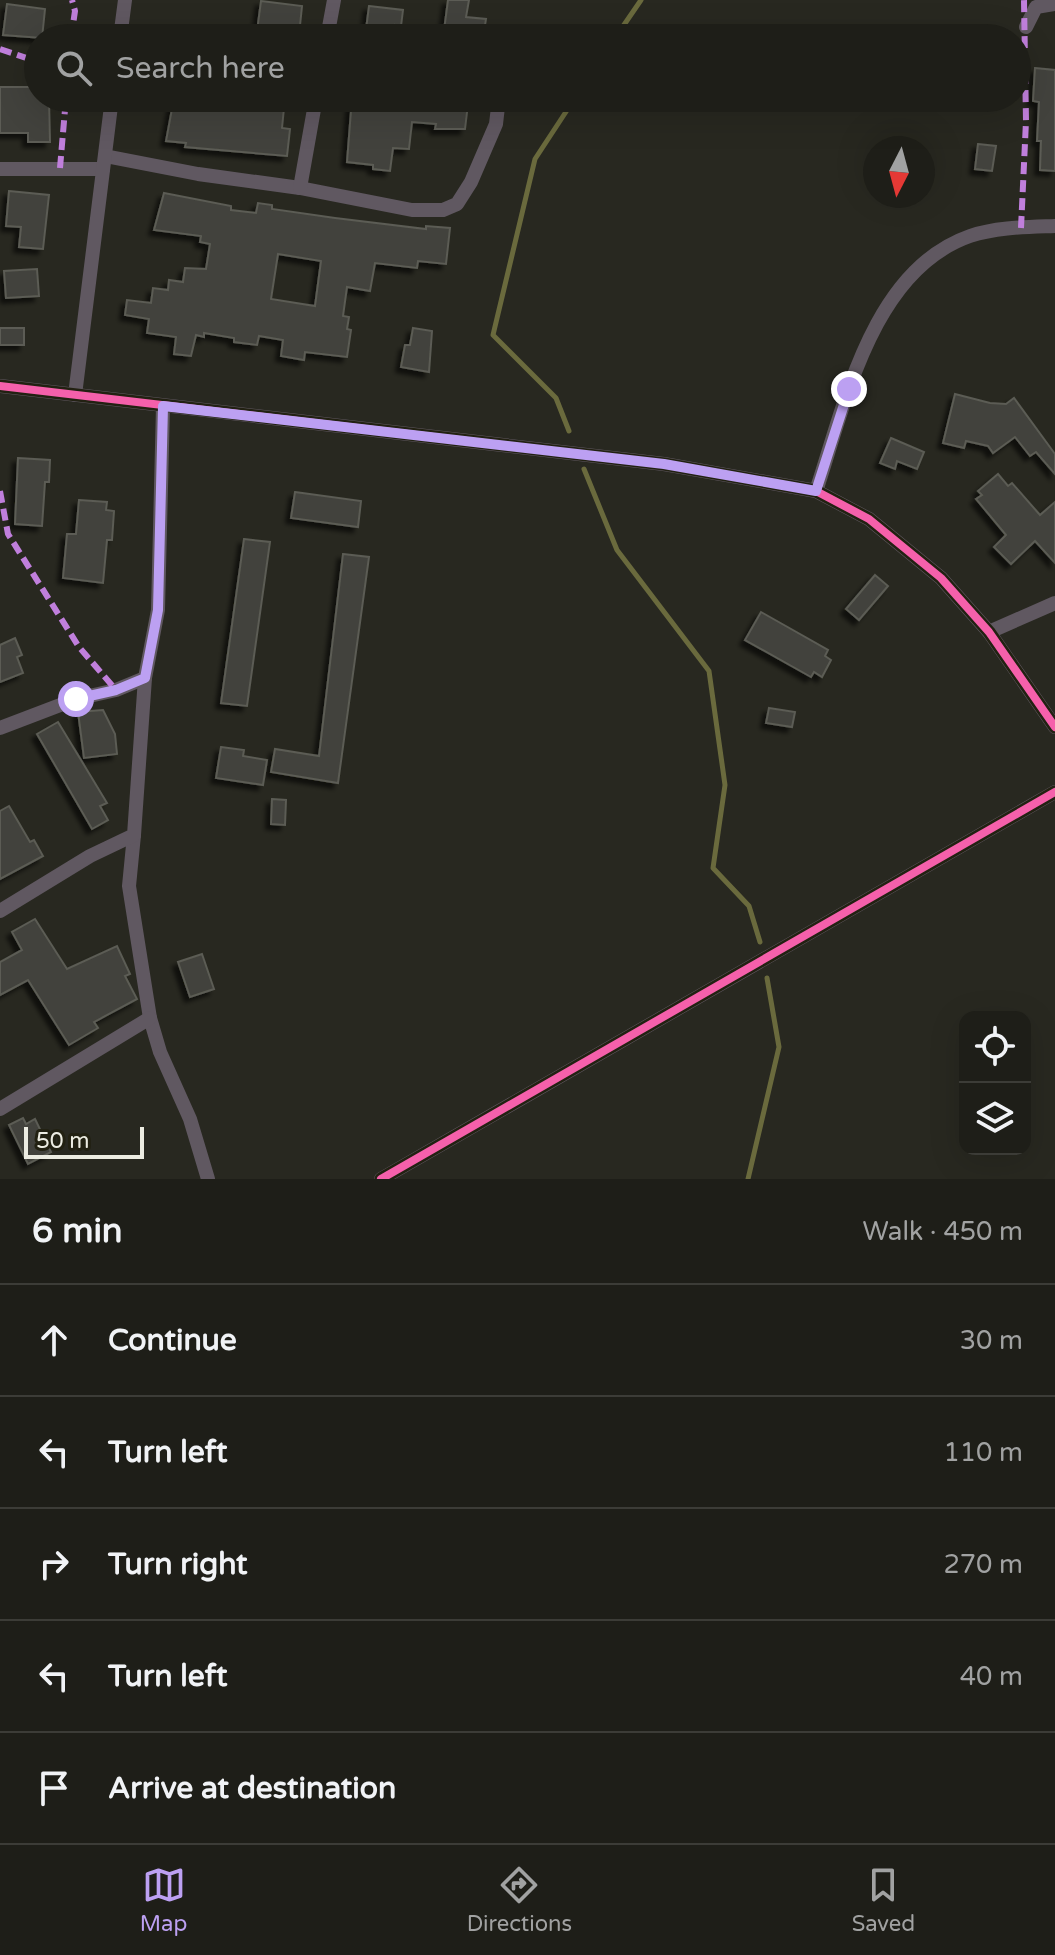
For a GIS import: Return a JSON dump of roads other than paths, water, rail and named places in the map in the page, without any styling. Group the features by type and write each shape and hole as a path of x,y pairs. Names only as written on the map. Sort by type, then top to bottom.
{"street":[{"path":"122,24 125,0"},
{"path":"330,24 334,0"},
{"path":"1028,24 1036,7 1055,4"},
{"path":"75,395 110,112"},
{"path":"300,188 314,112"},
{"path":"0,169 104,162 300,188 412,210 443,210 457,204 471,182 496,124 497,112"},
{"path":"816,491 849,389 871,336 898,289 943,248 972,236 1055,226"},
{"path":"0,386 664,464 816,491 869,519 929,568 989,632 1055,727"},
{"path":"163,406 158,610 145,678 129,886 150,1018 160,1052 190,1119 208,1179"},
{"path":"989,632 1055,603"},
{"path":"0,728 76,699 116,690 145,678"},
{"path":"381,1179 1055,792"},
{"path":"0,911 90,856 134,835"},
{"path":"0,1109 150,1018"}],"waterway":[{"path":"625,24 641,0"},
{"path":"566,112 535,159 493,335 556,398 569,431"},
{"path":"584,469 617,550 709,671 725,785 713,868 749,906 760,942"},
{"path":"748,1179 779,1047 767,978"}]}
